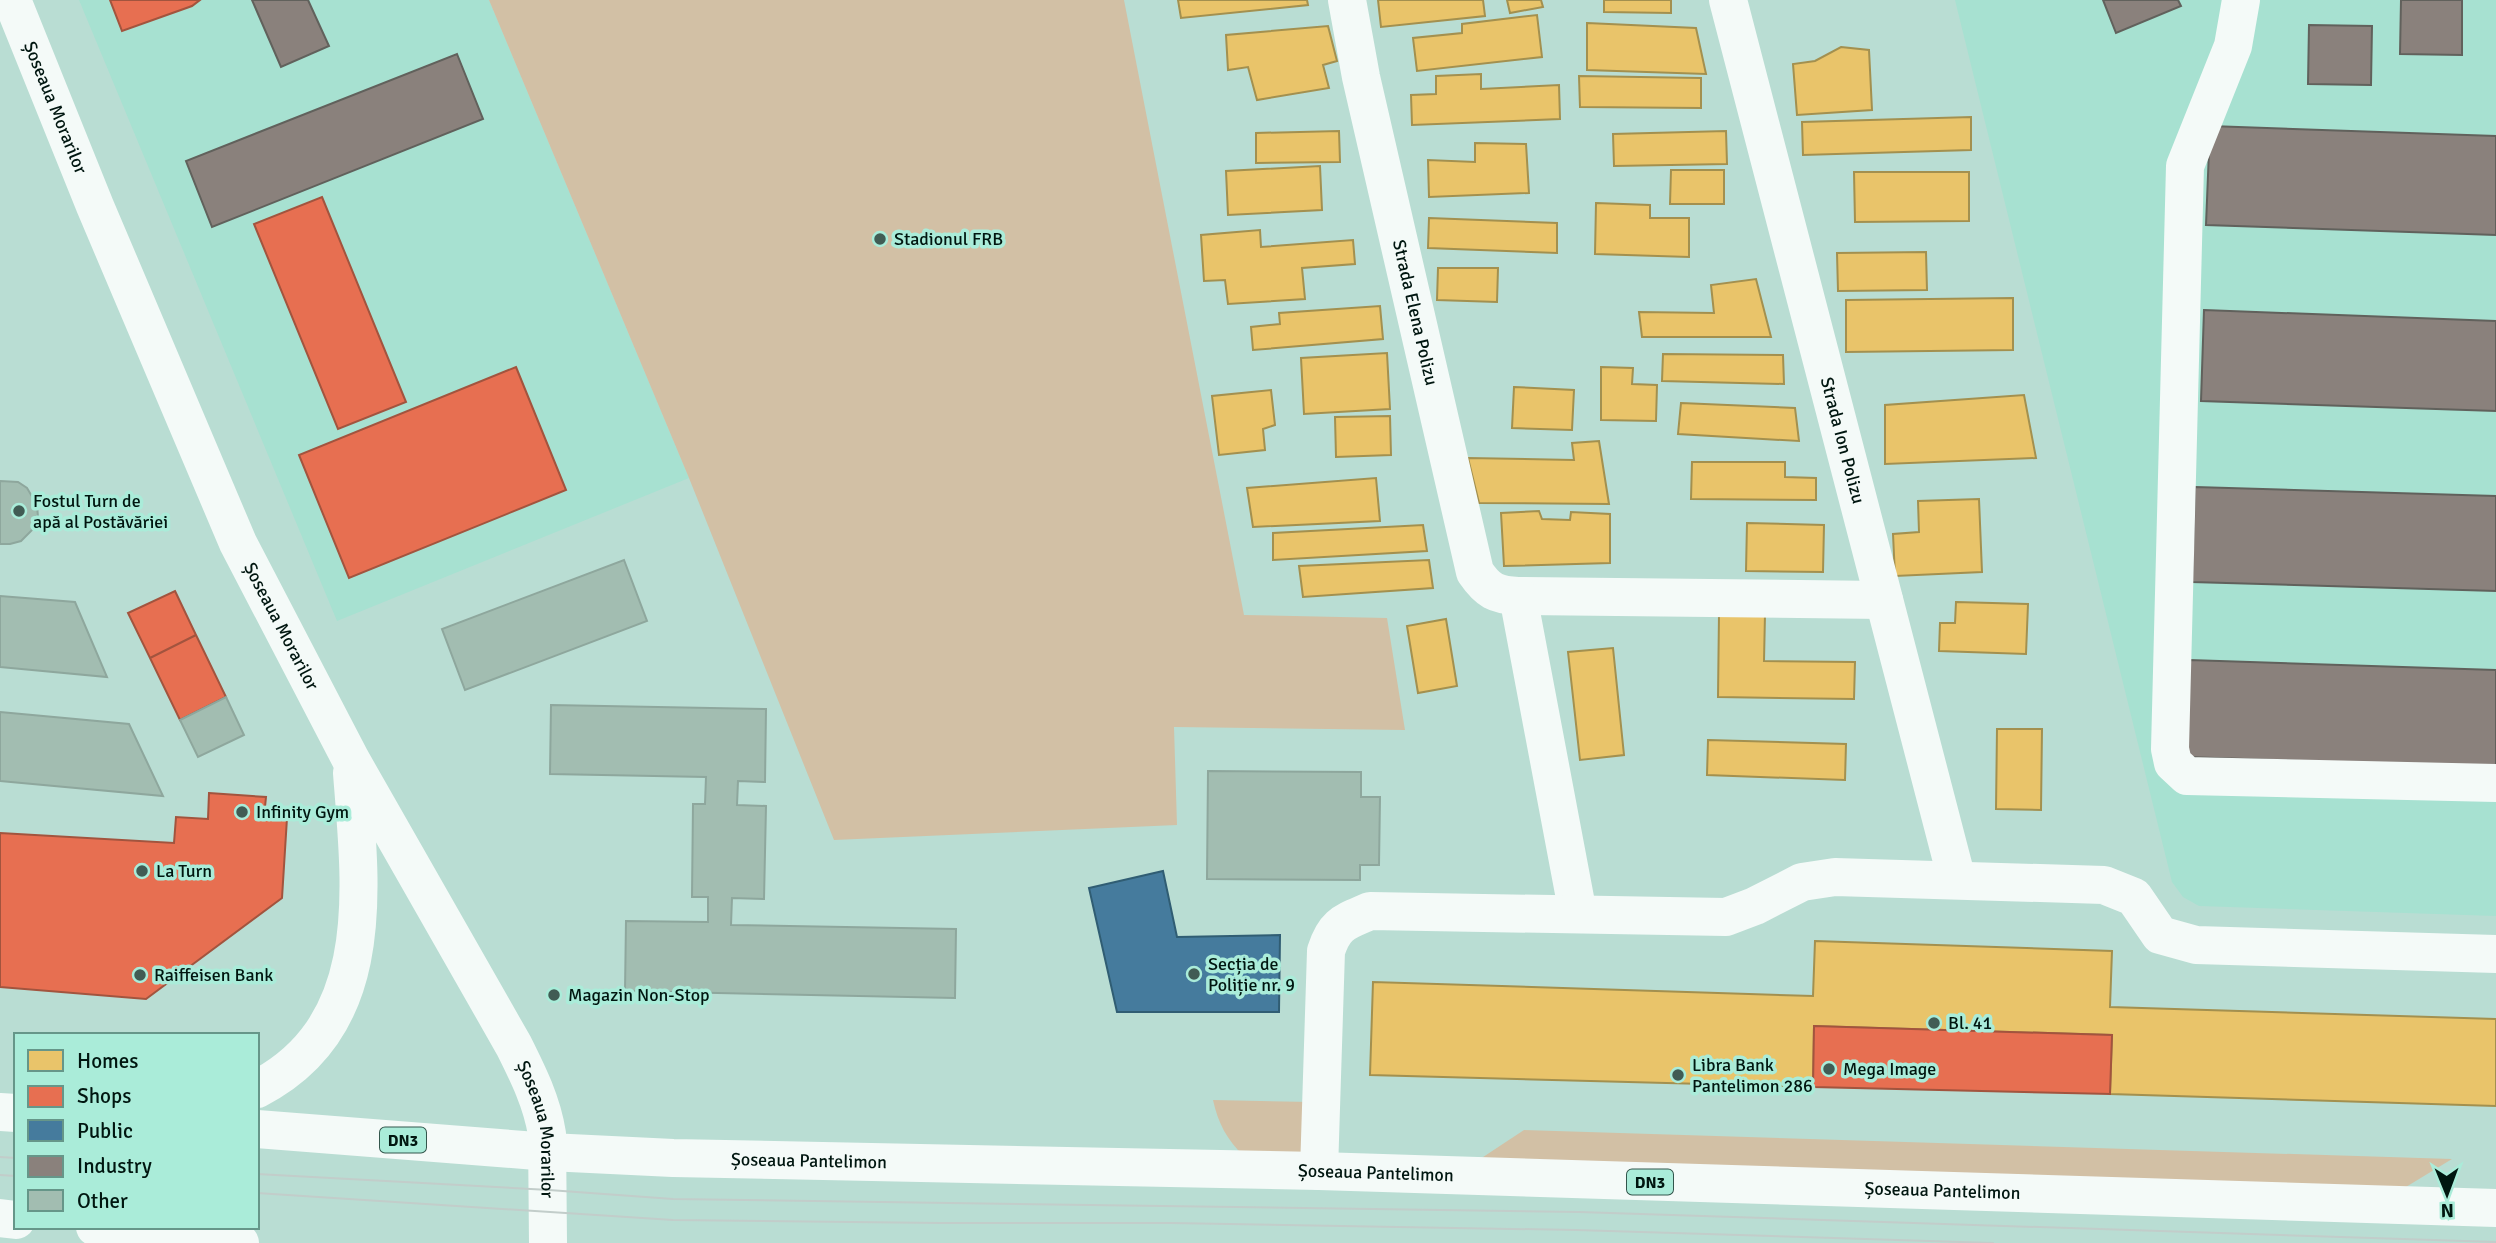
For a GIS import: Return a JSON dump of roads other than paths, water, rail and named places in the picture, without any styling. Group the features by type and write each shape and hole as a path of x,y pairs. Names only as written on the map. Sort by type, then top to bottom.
{"main road":[{"name":"Șoseaua Morarilor","path":"12,0 95,206 238,543 351,760 521,1060 545,1118 549,1152 548,1243"},
{"name":"Strada Elena Polizu","path":"1347,0 1361,77 1475,572 1485,586 1501,595 1518,596 1884,600"},
{"name":"Strada Ion Polizu","path":"1728,0 1957,880"},
{"path":"2241,0 2233,46 2185,166 2170,749 2173,763 2188,776 2496,783"},
{"path":"1518,596 1578,914"},
{"path":"259,1089 307,1055 324,1033 346,989 358,915 359,876 351,760"},
{"path":"1319,1171 1326,951 1332,933 1346,922 1370,911 1726,917 1755,906 1801,882 1835,877 2104,885 2134,897 2160,935 2196,945 2496,954"},
{"name":"Șoseaua Pantelimon","path":"259,1129 549,1152 673,1158 1319,1171 2496,1208"},
{"path":"113,1229 240,1243"}],"tram line":[{"path":"0,1157 14,1158"},
{"path":"259,1174 673,1199 1579,1212 2496,1242"},
{"path":"0,1175 14,1176"},
{"path":"259,1193 673,1220 1171,1223 1576,1230 1993,1243"}],"place":[{"name":"Stadionul FRB","path":"880,239"},
{"name":"Fostul Turn de apă al Postăvăriei","path":"19,511"},
{"name":"Infinity Gym","path":"242,812"},
{"name":"La Turn","path":"142,871"},
{"name":"Secția de Poliție nr. 9","path":"1194,974"},
{"name":"Raiffeisen Bank","path":"140,975"},
{"name":"Magazin Non-Stop","path":"554,995"},
{"name":"Bl. 41","path":"1934,1023"},
{"name":"Mega Image","path":"1829,1069"},
{"name":"Libra Bank Pantelimon 286","path":"1678,1075"}]}
